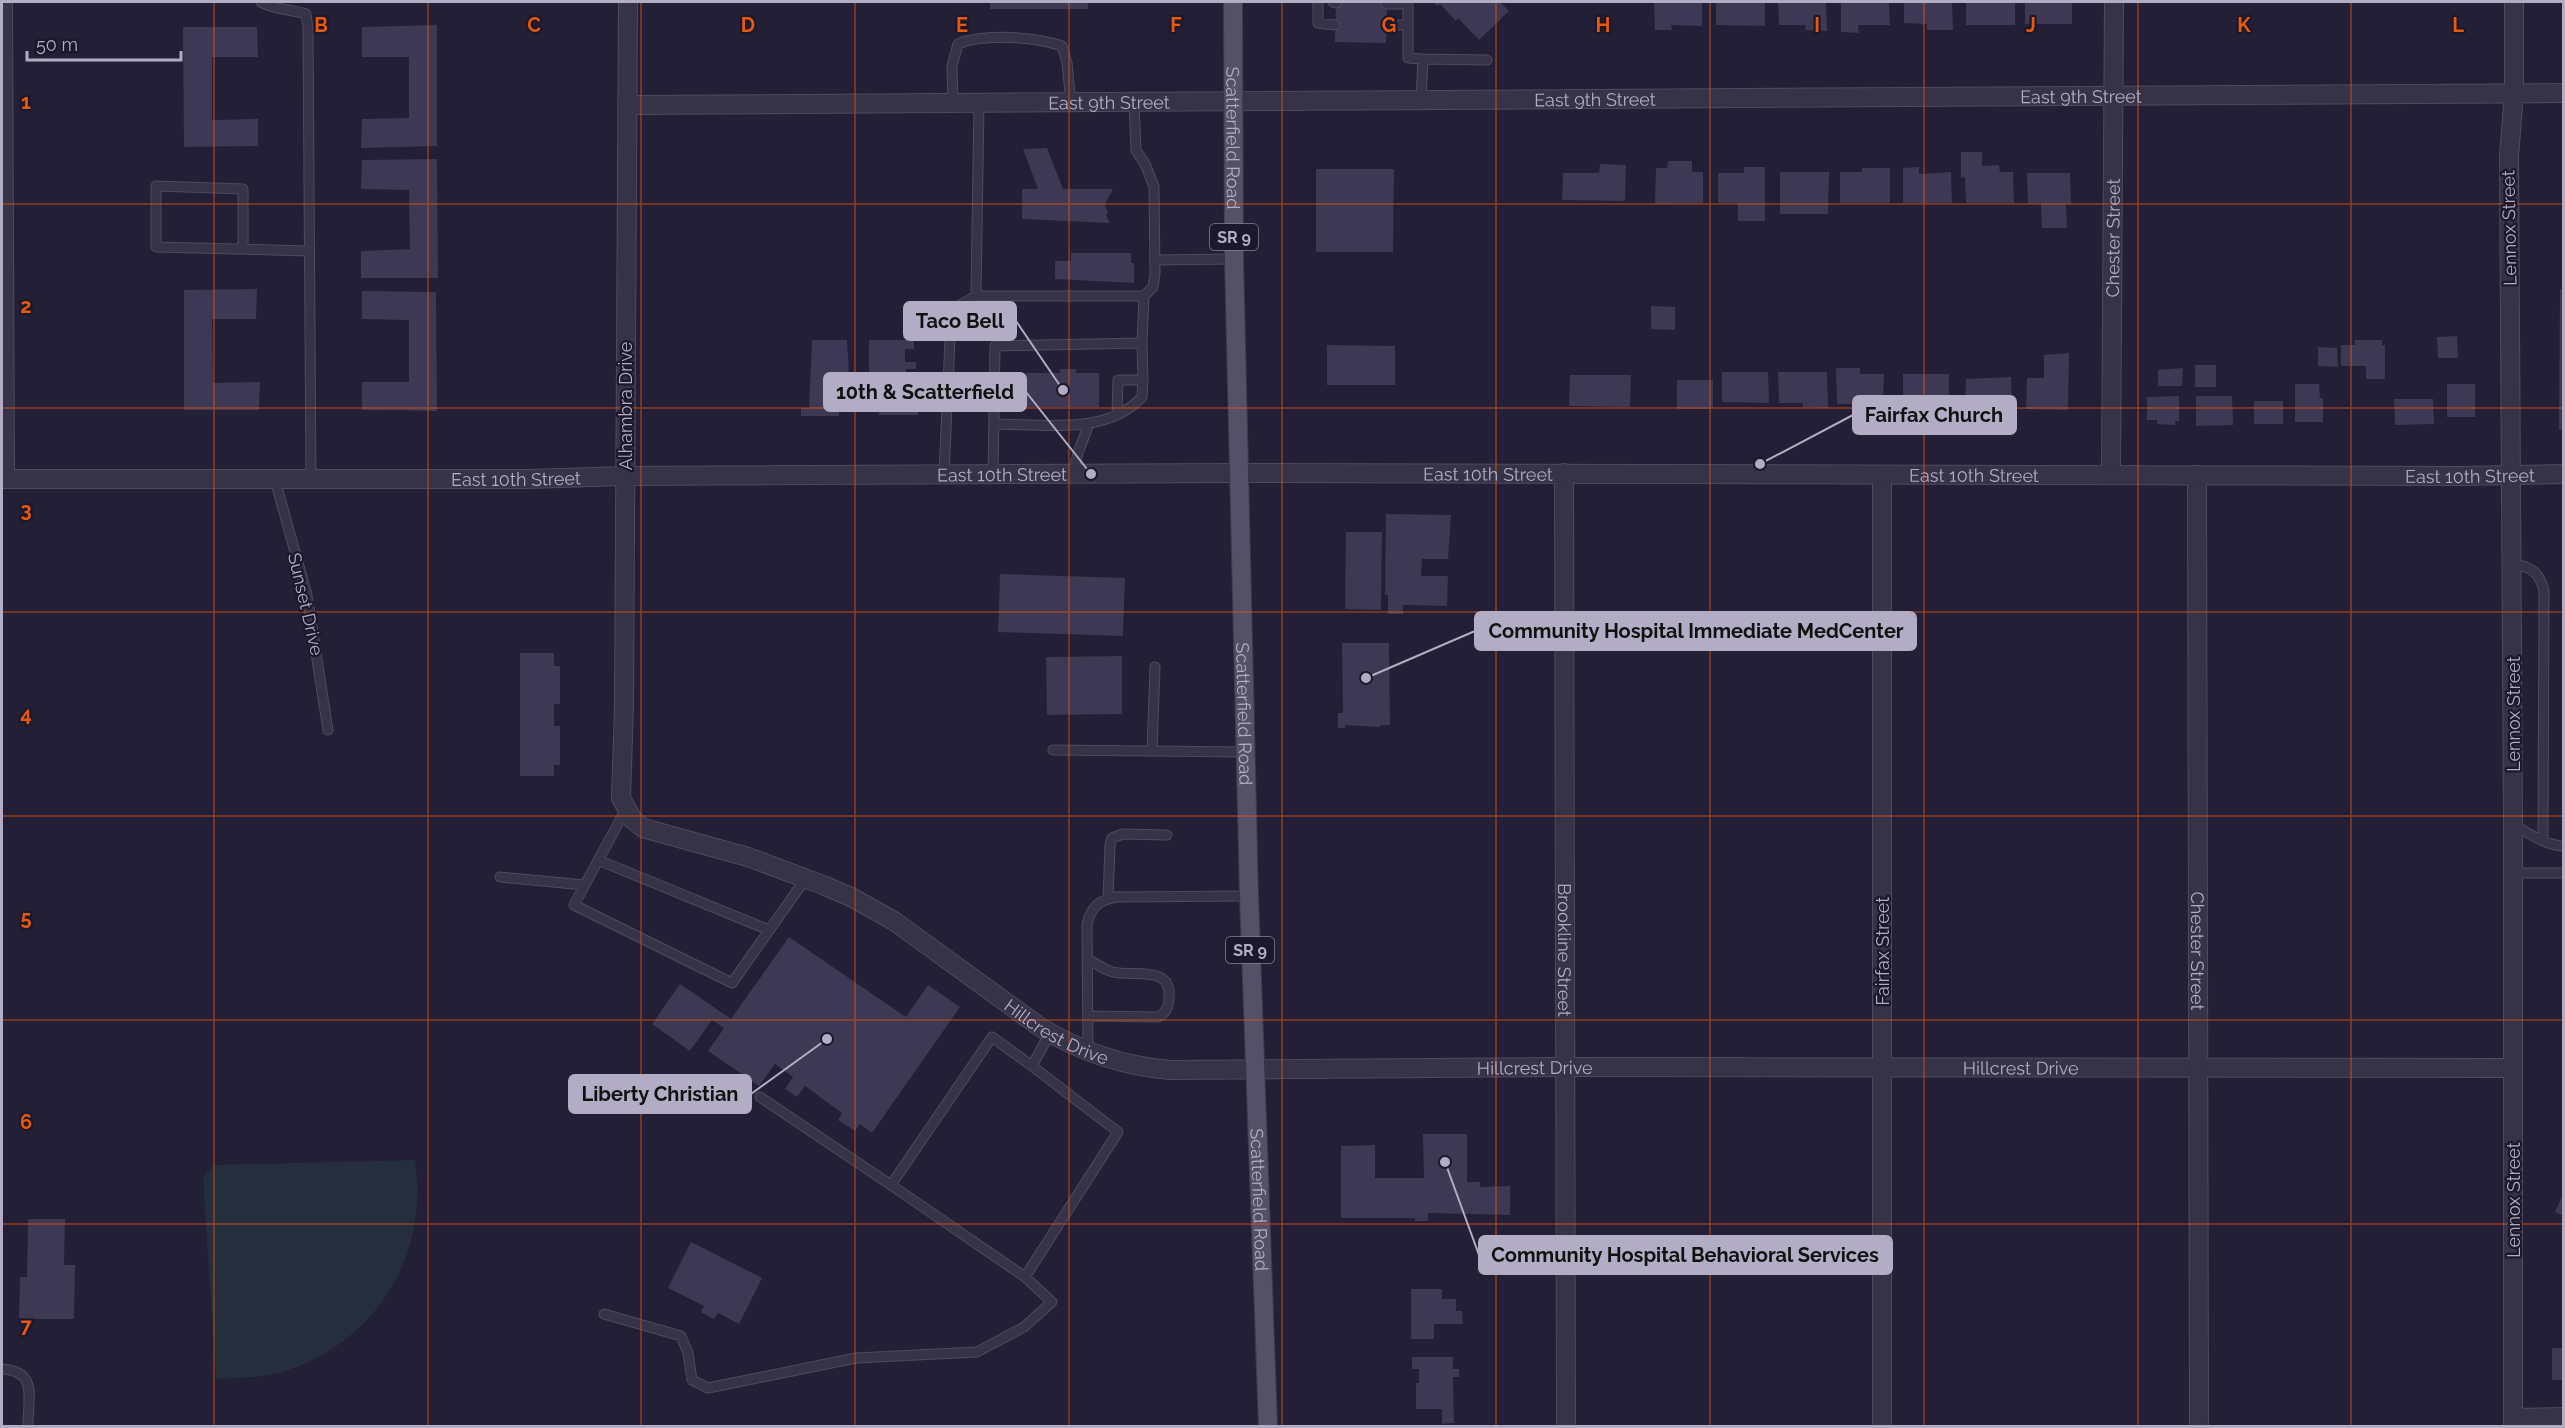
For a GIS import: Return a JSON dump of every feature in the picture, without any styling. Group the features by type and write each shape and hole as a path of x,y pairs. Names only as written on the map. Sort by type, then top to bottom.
{"main road":[{"name":"Scatterfield Road","path":"1233,2 1232,102 1238,473 1249,896 1268,1426"}],"street":[{"path":"3,2 3,479"},
{"name":"Alhambra Drive","path":"626,809 621,798 624,706 628,2"},
{"name":"Chester Street","path":"2110,475 2114,2"},
{"name":"Lennox Street","path":"2513,1422 2512,475 2509,156 2514,93 2514,2"},
{"name":"East 9th Street","path":"627,105 2564,93"},
{"name":"East 10th Street","path":"3,479 528,479 625,476 1238,473 2564,474"},
{"name":"Brookline Street","path":"1564,473 1566,1426"},
{"name":"Fairfax Street","path":"1882,475 1882,1426"},
{"name":"Chester Street","path":"2197,475 2199,1426"},
{"name":"Hillcrest Drive","path":"626,809 638,824 654,833 748,857 851,897 894,921 1050,1033 1088,1052 1136,1067 1170,1070 1565,1067 2512,1068"},
{"path":"2513,1422 2564,1418"}],"lane":[{"path":"261,2 269,7 293,9 306,14 308,28 311,480"},
{"path":"1318,2 1318,23 1335,25"},
{"path":"1386,4 1408,3 1408,58 1487,60"},
{"path":"1385,25 1408,25"},
{"path":"953,103 952,66 958,44 970,39 986,38 1048,41 1062,46 1067,63 1071,103"},
{"path":"1421,100 1423,59"},
{"path":"994,424 1089,424 1132,408 1142,397 1144,296 1153,287 1155,260 1154,187 1146,166 1136,150 1134,102"},
{"path":"976,296 979,103"},
{"path":"243,249 243,189 156,186 156,247 309,251"},
{"path":"1155,260 1234,259"},
{"path":"944,474 951,317 960,305 976,296 1144,296"},
{"path":"993,474 995,346 1142,344"},
{"path":"1117,415 1118,380 1143,380"},
{"path":"1073,474 1089,424"},
{"name":"Sunset Drive","path":"275,480 307,595 328,730"},
{"path":"2512,564 2533,570 2541,579 2544,591 2543,841"},
{"path":"1152,751 1155,667"},
{"path":"1053,750 1245,752"},
{"path":"626,809 574,905 732,983 806,878"},
{"path":"2513,825 2543,841 2564,846"},
{"path":"1108,899 1112,838 1123,834 1167,835"},
{"path":"598,860 769,930"},
{"path":"2513,873 2564,873"},
{"path":"500,877 584,885"},
{"path":"1088,1052 1087,924 1094,906 1108,899 1249,896"},
{"path":"1088,959 1112,972 1156,974 1164,979 1170,992 1167,1009 1158,1017 1088,1016"},
{"path":"1032,1066 1050,1033"},
{"path":"891,1185 992,1037 1118,1132 1025,1277"},
{"path":"604,1314 681,1336 688,1353 692,1380 708,1388 856,1358 977,1352 1024,1327 1052,1302 1025,1277 760,1097"},
{"path":"2,1369 14,1370 22,1374 28,1382 28,1426"}],"shaded area":[{"path":"415,1160 417,1195 414,1229 404,1261 390,1290 370,1317 346,1339 317,1358 285,1371 260,1376 216,1379 203,1178 214,1165"}],"building":[{"path":"990,2 1088,2 1088,9 990,9"},
{"path":"1336,2 1387,2 1386,43 1335,42"},
{"path":"1433,2 1500,2 1509,11 1479,40 1458,18 1456,21 1440,4 1437,6"},
{"path":"1654,2 1702,2 1702,26 1671,25 1672,30 1655,30"},
{"path":"1716,2 1765,2 1765,26 1716,25"},
{"path":"1778,2 1826,2 1827,31 1805,30 1806,25 1779,25"},
{"path":"1841,2 1889,2 1890,25 1858,25 1859,33 1841,32"},
{"path":"1904,2 1952,2 1953,30 1927,30 1927,24 1904,23"},
{"path":"1966,2 2015,2 2015,25 1966,25"},
{"path":"2025,2 2072,2 2072,24 2025,24"},
{"path":"437,25 437,146 361,148 362,119 409,118 409,57 362,57 362,27"},
{"path":"183,27 257,27 258,57 212,57 212,120 258,119 258,146 184,147"},
{"path":"1047,148 1063,189 1113,189 1105,204 1108,214 1106,215 1110,223 1022,219 1022,189 1038,189 1023,149"},
{"path":"1961,152 1982,152 1982,166 1999,165 2000,172 2013,172 2014,203 1966,203 1965,177 1961,178"},
{"path":"437,159 438,278 361,278 361,251 410,249 409,190 361,189 362,160"},
{"path":"1668,161 1692,161 1692,172 1703,172 1703,203 1655,204 1656,168 1667,168"},
{"path":"1600,164 1626,165 1625,201 1562,200 1563,173 1599,173"},
{"path":"1744,167 1765,167 1765,221 1738,221 1738,203 1718,203 1718,173 1744,173"},
{"path":"1919,167 1919,174 1951,172 1952,203 1903,203 1903,168"},
{"path":"1862,168 1890,168 1890,203 1840,203 1840,172 1862,172"},
{"path":"1316,169 1394,169 1393,252 1316,252"},
{"path":"1780,172 1829,172 1828,214 1780,214"},
{"path":"2027,173 2070,173 2071,204 2066,204 2067,228 2042,228 2041,203 2028,204"},
{"path":"1071,253 1131,253 1131,263 1134,263 1134,283 1055,279 1055,261 1071,261"},
{"path":"257,289 256,319 212,319 213,383 260,382 259,410 184,410 184,290"},
{"path":"2560,289 2564,289 2564,430 2559,430"},
{"path":"362,291 436,292 437,411 362,410 362,382 409,382 409,320 362,319"},
{"path":"1651,306 1675,307 1675,330 1651,329"},
{"path":"2457,336 2458,358 2438,358 2437,337"},
{"path":"812,340 847,340 849,375 847,375 847,384 845,384 844,398 840,398 839,416 801,416 801,408 809,408"},
{"path":"869,340 914,340 914,349 905,349 905,362 916,362 916,369 906,369 906,382 909,382 909,406 918,406 918,415 879,415 879,397 873,397 873,383 869,383"},
{"path":"2355,340 2382,340 2382,345 2385,345 2385,379 2366,379 2366,366 2341,366 2341,345 2355,345"},
{"path":"1327,345 1395,346 1395,385 1327,385"},
{"path":"2318,347 2337,348 2338,367 2318,366"},
{"path":"2069,353 2068,410 2026,409 2027,378 2044,378 2044,355"},
{"path":"2195,365 2216,365 2216,387 2195,387"},
{"path":"1836,368 1860,368 1860,374 1884,374 1883,404 1837,404"},
{"path":"2183,368 2182,386 2158,386 2158,370"},
{"path":"1060,369 1076,369 1076,373 1099,373 1099,407 1026,407 1026,373 1060,373"},
{"path":"1722,372 1768,372 1769,403 1722,402"},
{"path":"1778,372 1827,372 1828,408 1803,407 1803,403 1779,403"},
{"path":"1903,374 1949,374 1949,405 1903,405"},
{"path":"1570,375 1631,375 1630,407 1569,406"},
{"path":"2011,377 2012,409 1965,409 1966,379"},
{"path":"1677,380 1713,380 1713,409 1677,409"},
{"path":"2295,384 2319,384 2320,398 2323,398 2323,422 2295,422"},
{"path":"2447,384 2475,384 2475,417 2447,417"},
{"path":"2179,396 2179,421 2175,421 2175,425 2157,424 2157,420 2147,420 2147,397"},
{"path":"2196,396 2232,396 2233,425 2196,426"},
{"path":"2394,399 2433,399 2434,424 2395,425"},
{"path":"2254,401 2283,401 2283,424 2254,424"},
{"path":"1386,514 1451,515 1448,559 1422,559 1421,576 1448,576 1447,606 1403,605 1403,614 1388,614 1388,595 1385,595"},
{"path":"1346,532 1382,532 1381,610 1345,609"},
{"path":"1000,574 1125,578 1123,636 998,632"},
{"path":"1342,643 1389,643 1390,725 1380,725 1380,727 1345,725 1345,728 1338,728 1338,713 1343,713"},
{"path":"520,653 554,653 554,666 560,666 560,704 554,704 554,726 560,726 560,765 554,765 554,776 520,776"},
{"path":"1122,656 1122,714 1047,715 1046,657"},
{"path":"789,937 906,1017 928,985 960,1007 872,1133 860,1124 855,1131 838,1120 842,1113 805,1086 797,1097 785,1089 793,1077 775,1064 759,1086 708,1051 724,1028 712,1020 690,1051 652,1024 680,984 731,1019"},
{"path":"1423,1134 1467,1134 1467,1182 1480,1182 1480,1187 1510,1186 1510,1215 1428,1213 1428,1221 1415,1221 1415,1218 1341,1218 1341,1146 1375,1145 1375,1178 1424,1178"},
{"path":"2564,1191 2564,1216 2555,1212"},
{"path":"28,1219 65,1219 64,1265 75,1265 74,1319 19,1319 20,1277 27,1277"},
{"path":"691,1242 762,1278 739,1324 718,1313 714,1319 701,1312 704,1306 668,1288"},
{"path":"1411,1289 1442,1289 1442,1299 1456,1299 1456,1311 1462,1311 1463,1324 1434,1324 1434,1339 1411,1339"},
{"path":"2552,1348 2564,1348 2564,1380 2552,1380"},
{"path":"1412,1357 1453,1357 1453,1369 1459,1369 1459,1377 1453,1377 1454,1423 1442,1424 1442,1409 1416,1409 1416,1383 1419,1383 1419,1369 1412,1369"}],"place":[{"name":"Taco Bell","path":"1063,390"},
{"name":"Fairfax Church","path":"1760,464"},
{"name":"10th & Scatterfield","path":"1091,474"},
{"name":"Community Hospital Immediate MedCenter","path":"1366,678"},
{"name":"Liberty Christian","path":"827,1039"},
{"name":"Community Hospital Behavioral Services","path":"1445,1162"}]}
